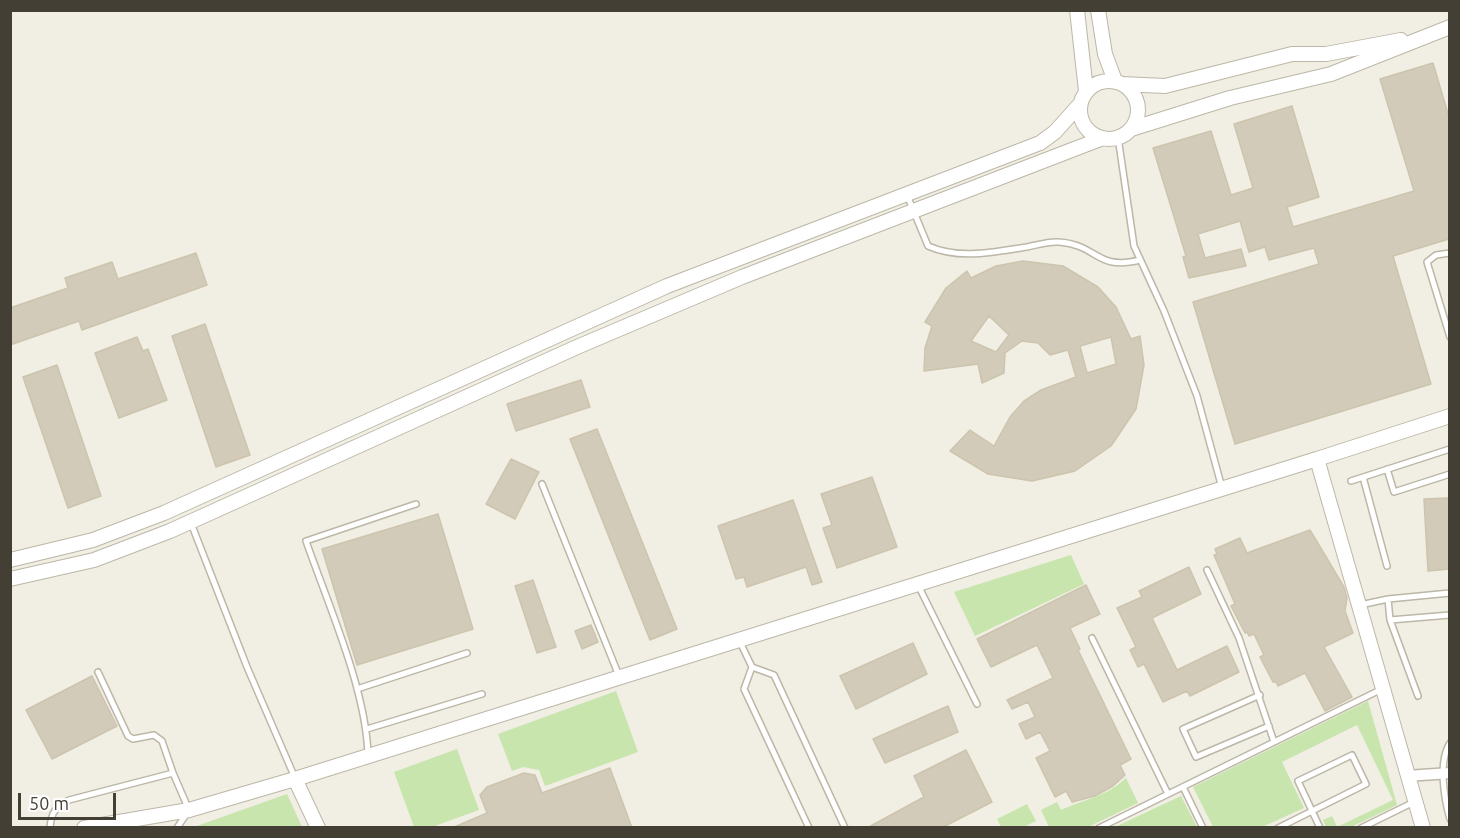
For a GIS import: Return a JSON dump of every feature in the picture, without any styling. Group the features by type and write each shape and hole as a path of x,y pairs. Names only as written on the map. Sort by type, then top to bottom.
{"street":[{"path":"10,560 93,540 164,513 667,286 1040,143 1055,132 1080,104 1086,91 1077,10"},
{"path":"1098,10 1105,54 1118,82 1133,94 1138,108 1131,129"},
{"path":"10,579 94,560 190,521 578,347 742,277 912,211 1103,138 1118,137 1131,129 1230,98 1332,75 1449,27"},
{"path":"1086,91 1100,82 1165,86 1292,54 1326,54 1429,35"},
{"path":"1326,54 1332,75"},
{"path":"1080,104 1084,126 1103,138"},
{"path":"84,828 189,810 295,779 1449,416"},
{"path":"1317,459 1423,828"},
{"path":"1407,776 1447,773"},
{"path":"295,779 318,828"}],"lane":[{"path":"1118,137 1134,246 1164,311 1197,396 1222,489"},
{"path":"907,194 928,246 946,254 985,254 1055,242 1079,244 1108,263 1121,265 1140,260"},
{"path":"1449,253 1436,255 1427,262 1449,337"},
{"path":"1351,480 1449,449"},
{"path":"1387,469 1394,492 1449,474"},
{"path":"1363,477 1387,566"},
{"path":"542,484 620,676"},
{"path":"368,756 367,729 357,689 306,541 416,504"},
{"path":"190,521 247,667 295,779"},
{"path":"1207,570 1239,638 1274,742"},
{"path":"918,583 977,704"},
{"path":"1358,606 1388,599 1449,593"},
{"path":"1388,599 1390,620 1418,696"},
{"path":"1390,620 1449,615"},
{"path":"1092,638 1168,794"},
{"path":"739,639 752,667 744,689 809,828"},
{"path":"357,689 467,653"},
{"path":"752,667 774,675 845,828"},
{"path":"98,672 128,736 133,739 154,735 162,741 189,810 177,828"},
{"path":"1099,828 1382,689"},
{"path":"367,729 482,694"},
{"path":"1260,695 1183,729 1196,757 1269,726"},
{"path":"1449,743 1445,751 1449,819"},
{"path":"1278,828 1312,811 1366,784 1352,755 1298,781 1312,811 1320,828"},
{"path":"50,828 51,817 56,807 69,800 173,773"},
{"path":"1183,786 1203,828"},
{"path":"1361,828 1415,801"}],"green space":[{"path":"1071,555 1084,584 975,636 954,592"},
{"path":"616,691 638,752 545,786 539,770 523,767 512,771 498,734"},
{"path":"1368,701 1397,805 1351,827 1337,827 1393,800 1357,725 1282,762 1304,808 1262,827 1213,827 1193,787"},
{"path":"457,749 479,810 432,827 414,827 394,772"},
{"path":"1126,778 1138,803 1088,827 1049,827 1041,810 1057,802 1061,810 1103,794"},
{"path":"287,794 302,827 194,827"},
{"path":"1181,796 1197,827 1115,827"},
{"path":"1027,804 1036,821 1024,827 1001,827 997,819"},
{"path":"1332,816 1337,827 1326,827 1323,820"}],"building":[{"path":"1433,63 1449,117 1449,239 1393,256 1431,384 1235,444 1193,302 1319,264 1314,248 1269,260 1265,247 1249,252 1240,221 1198,234 1205,258 1241,249 1246,266 1189,278 1183,257 1186,256 1153,148 1211,131 1231,195 1253,188 1234,124 1292,106 1319,197 1287,207 1293,227 1414,191 1380,79"},
{"path":"196,253 207,285 82,330 79,321 10,345 10,308 68,288 65,278 112,262 118,279"},
{"path":"1023,261 1063,266 1098,287 1116,307 1131,339 1140,336 1144,365 1136,409 1111,446 1075,471 1032,481 988,474 950,451 970,430 994,446 1010,417 1024,401 1041,390 1076,377 1068,350 1050,355 1038,343 1022,341 1005,353 1004,373 982,383 978,364 924,371 925,348 932,326 925,322 946,288 967,271 971,278 996,266","holes":["989,316 1009,335 996,352 971,341","1111,337 1116,364 1087,373 1080,346"]},
{"path":"205,324 250,455 216,467 172,336"},
{"path":"137,337 143,351 148,349 167,400 119,418 95,353"},
{"path":"57,365 101,496 68,508 23,377"},
{"path":"581,380 590,407 516,431 507,404"},
{"path":"597,429 677,629 650,640 570,439"},
{"path":"511,459 539,472 515,519 486,504"},
{"path":"872,477 897,547 837,568 823,528 832,525 821,494"},
{"path":"1449,498 1449,569 1428,571 1424,499"},
{"path":"793,500 822,582 812,585 806,567 747,587 744,577 736,579 718,526"},
{"path":"438,514 473,629 357,665 322,549"},
{"path":"1310,530 1344,587 1347,598 1345,611 1353,633 1324,647 1352,697 1325,711 1305,673 1278,686 1276,682 1273,682 1260,657 1264,655 1254,634 1249,636 1247,632 1245,633 1231,606 1235,604 1214,555 1217,554 1215,549 1240,538 1247,553"},
{"path":"1189,567 1201,594 1152,618 1177,670 1227,646 1239,672 1190,696 1187,691 1163,702 1144,664 1138,667 1130,650 1136,647 1117,608 1142,597 1139,591"},
{"path":"533,580 556,647 537,653 515,586"},
{"path":"1086,585 1100,614 1070,628 1080,649 1078,650 1131,759 1120,765 1125,775 1113,786 1095,796 1072,802 1066,791 1055,797 1036,758 1050,751 1040,732 1026,739 1019,724 1035,717 1028,702 1012,709 1007,700 1053,678 1037,645 991,667 977,639"},
{"path":"591,625 598,642 582,649 575,631"},
{"path":"913,643 927,674 856,709 840,676"},
{"path":"92,676 117,726 52,759 26,710"},
{"path":"948,706 958,732 885,763 873,739"},
{"path":"966,750 992,802 941,828 867,828 924,797 914,776"},
{"path":"610,768 632,828 452,828 487,813 480,795 487,787 524,773 535,775 542,793"}]}
